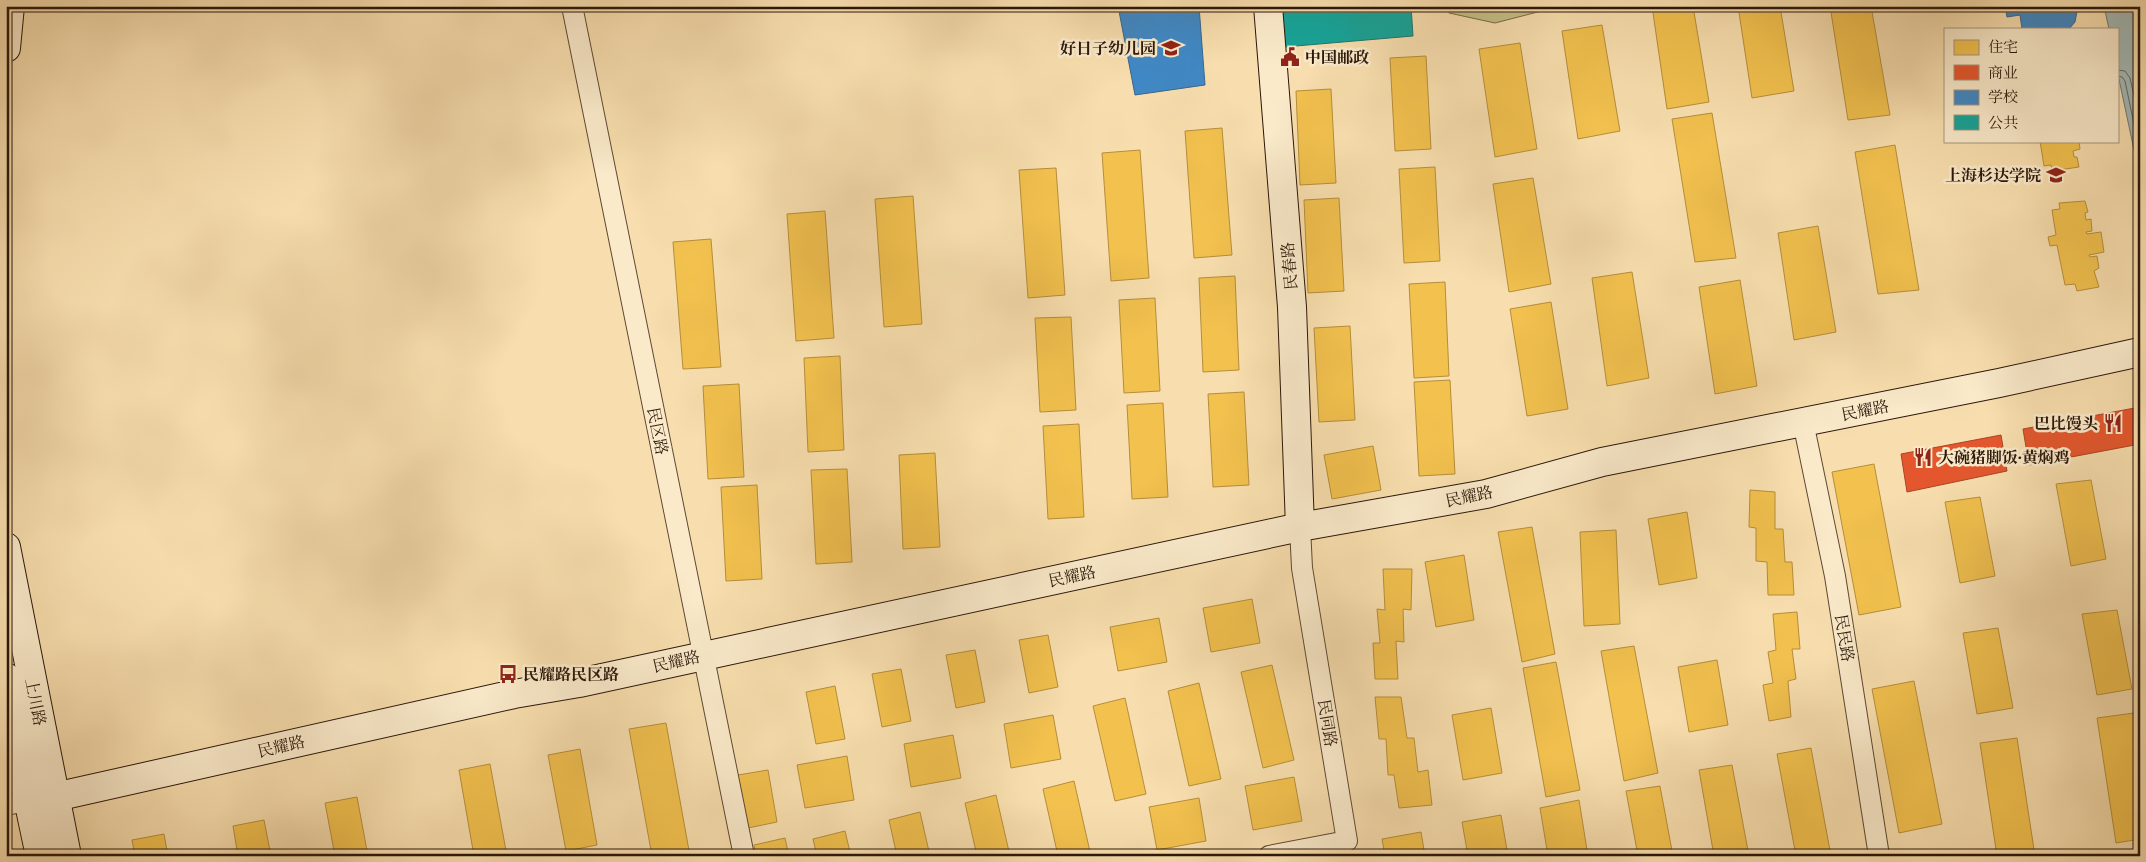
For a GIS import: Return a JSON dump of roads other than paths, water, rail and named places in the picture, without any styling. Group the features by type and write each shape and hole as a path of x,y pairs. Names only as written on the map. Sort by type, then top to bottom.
{"street":[{"path":"6,48 10,6"},
{"name":"民区路","path":"572,6 744,856"},
{"name":"民春路","path":"1268,6 1292,307 1300,527"},
{"name":"民耀路","path":"17,802 55,796 514,694 579,683 1300,527 1486,494 1602,462 2000,383 2140,352"},
{"name":"民民路","path":"1803,422 1835,576 1880,856"},
{"name":"民同路","path":"1269,856 1347,841 1302,568 1300,527"},
{"name":"上川路","path":"6,547 67,856"},
{"name":"上川路","path":"6,677 17,802 40,856"}],"water":[{"path":"2104,6 2138,6 2140,12 2140,178 2118,75 2118,28 2109,28"}],"place":[{"name":"好日子幼儿园","path":"1171,48"},
{"name":"中国邮政","path":"1290,57"},
{"name":"上海杉达学院","path":"2056,175"},
{"name":"巴比馒头","path":"2113,423"},
{"name":"大碗猪脚饭·黄焖鸡","path":"1923,457"},
{"name":"民耀路民区路","path":"508,674"}]}
